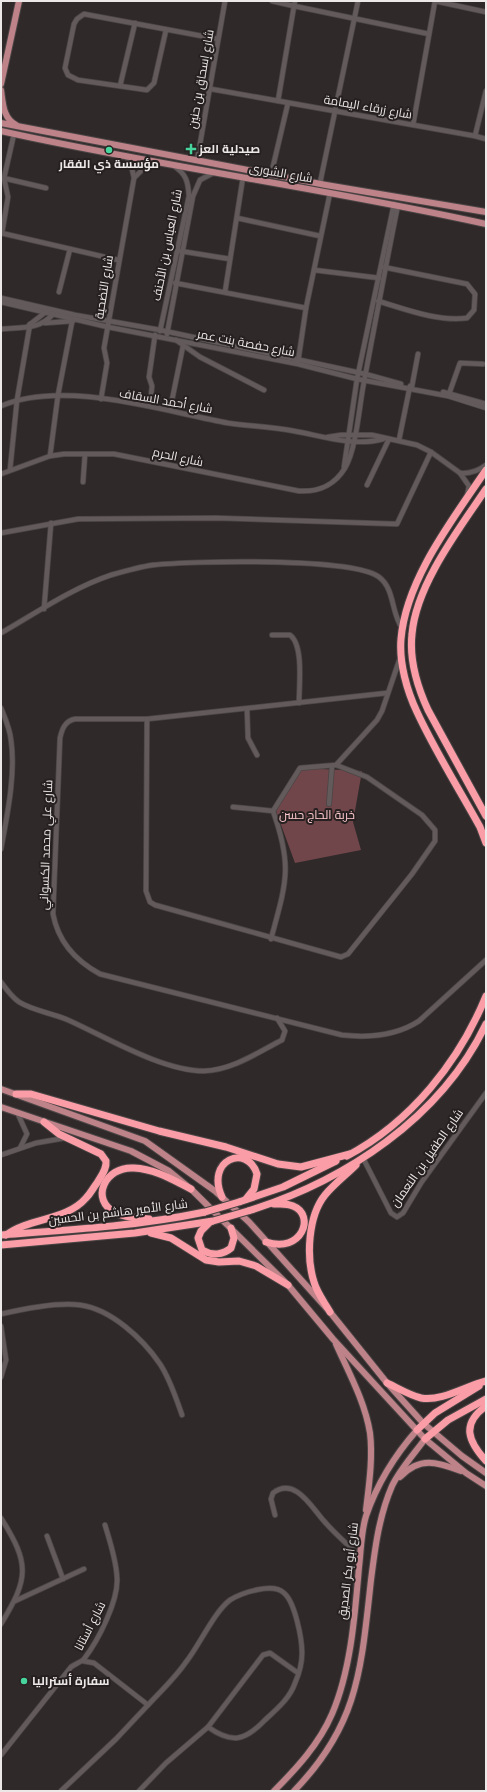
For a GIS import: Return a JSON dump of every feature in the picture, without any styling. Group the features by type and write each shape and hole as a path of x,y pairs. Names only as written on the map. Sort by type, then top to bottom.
{"highway":[{"path":"486,470 445,532 418,580 402,628 401,656 407,684 417,712 480,827 486,843"},
{"path":"486,489 444,551 429,582 415,613 411,648 415,676 428,710 486,816"},
{"name":"شارع الأمير هاشم بن الحسين","path":"4,1235 76,1230 159,1221 205,1212 242,1201 301,1180 350,1154 389,1128 423,1096 456,1055 477,1017 486,996"},
{"name":"شارع الأمير هاشم بن الحسين","path":"1,1245 147,1232 212,1221 270,1204 302,1191 363,1158 399,1132 429,1104 465,1061 486,1024"},
{"path":"16,1094 31,1094 159,1131 226,1147 278,1164 301,1166 350,1154"},
{"path":"4,1235 25,1224 56,1216 75,1208 87,1198 102,1176 107,1164 104,1157 66,1138 44,1122"},
{"path":"222,1197 217,1186 220,1169 228,1161 239,1158 250,1162 258,1174 254,1189 242,1201"},
{"path":"330,1312 314,1283 312,1272 310,1251 314,1223 319,1206 325,1195 363,1158"},
{"path":"159,1221 121,1215 110,1208 105,1202 103,1190 106,1179 121,1169 133,1168 153,1171 191,1189"},
{"path":"266,1242 275,1245 289,1243 298,1237 303,1229 303,1217 297,1208 286,1204 270,1204"},
{"path":"212,1221 201,1231 198,1238 202,1250 210,1253 221,1254 231,1248 234,1238 231,1228"},
{"path":"147,1232 171,1238 206,1260 219,1262 239,1261 256,1266 288,1285"},
{"path":"387,1383 414,1396 429,1399 440,1397 486,1381"},
{"name":"شارع أبو بكر الصديق","path":"417,1430 449,1403 486,1381"},
{"name":"شارع أبو بكر الصديق","path":"425,1439 466,1409 486,1399"},
{"path":"486,1406 472,1420 469,1433 475,1447 486,1461"}],"main road":[{"path":"1,84 4,53 19,1"},
{"path":"1,90 3,109 6,115 11,122 23,128"},
{"name":"شارع الشورى","path":"1,123 271,175 486,212"},
{"name":"شارع الشورى","path":"1,131 396,205 486,224"},
{"path":"1,1089 145,1141 186,1168 222,1197 249,1222 330,1312 387,1383 424,1423 433,1432 486,1473"},
{"path":"1,1107 131,1151 160,1165 191,1189 288,1285 333,1339 425,1439 466,1473 486,1486"},
{"path":"333,1339 356,1388 370,1432 370,1475 366,1517"},
{"name":"شارع أبو بكر الصديق","path":"274,1791 301,1763 318,1740 332,1713 345,1669 366,1517 377,1491 395,1458 417,1430"},
{"name":"شارع أبو بكر الصديق","path":"294,1791 310,1774 328,1750 346,1717 354,1696 362,1653 377,1533 392,1486 405,1464 425,1439"},
{"path":"392,1486 409,1469 423,1463 444,1465 466,1473"}],"street":[{"name":"شارع إسحاق بن حنين","path":"197,161 211,89 225,1"},
{"path":"272,1 295,3 354,18 429,34"},
{"path":"320,183 358,1"},
{"path":"413,125 435,1 486,12"},
{"path":"278,101 295,3"},
{"path":"166,30 153,85 143,91 78,80 68,75 64,66 72,31 77,19 84,14 135,22 166,30 218,39"},
{"path":"120,86 135,22"},
{"name":"شارع زرقاء اليمامة","path":"211,89 486,139"},
{"path":"475,136 486,90"},
{"path":"271,175 288,103"},
{"path":"14,134 2,178 8,197 1,233 118,260"},
{"name":"شارع التضحية","path":"101,399 107,363 104,353 118,260 134,178 131,164 125,155"},
{"path":"134,178 146,166 160,162"},
{"name":"شارع العباس بن الأحنف","path":"166,337 177,283 180,251 189,196 185,175 173,164"},
{"name":"شارع العباس بن الأحنف","path":"150,406 152,390 149,377 157,335 160,330 195,189 204,177 216,172"},
{"path":"224,292 243,177"},
{"path":"2,178 46,188"},
{"path":"299,362 306,308 330,193"},
{"name":"شارع الحرم","path":"1,474 50,456 114,454 305,491 323,489 333,482 344,469 349,460 364,381 369,339 376,301 396,205"},
{"path":"237,218 320,236"},
{"path":"60,292 70,249"},
{"path":"180,251 230,259"},
{"path":"376,301 402,308 455,318 467,318 474,310 475,294 467,284 383,267"},
{"path":"314,270 381,278"},
{"path":"171,283 306,308"},
{"name":"شارع حفصة بنت عمر","path":"1,298 47,311"},
{"name":"شارع حفصة بنت عمر","path":"1,302 32,310 54,312 160,330 299,362 364,381 449,394 486,404"},
{"path":"10,470 17,400 31,324 32,310"},
{"path":"1,329 24,327 31,324 47,311"},
{"path":"45,323 54,312"},
{"name":"شارع حفصة بنت عمر","path":"54,312 108,327 365,374 410,387"},
{"path":"31,324 72,322 79,320"},
{"path":"50,456 58,395 72,322"},
{"path":"176,339 183,346 264,390"},
{"name":"شارع الحرم","path":"344,469 357,379 369,339"},
{"path":"170,410 183,346"},
{"path":"399,440 418,354"},
{"path":"449,394 460,363 483,364"},
{"name":"شارع حفصة بنت عمر","path":"449,394 486,408"},
{"name":"شارع أحمد السقاف","path":"1,406 17,400 58,395 150,406 228,423 284,429 328,437 335,440 383,439"},
{"name":"شارع أحمد السقاف","path":"328,437 348,434 372,435 383,439"},
{"path":"383,439 399,440 417,445 431,452 460,473 469,486 466,501"},
{"path":"367,485 389,439"},
{"path":"1,533 40,524 78,518 216,518 397,524 431,452"},
{"path":"84,482 85,454"},
{"path":"460,473 467,474 486,465"},
{"path":"44,609 51,522"},
{"path":"1,633 96,581 123,571 150,566 251,562 316,565 364,571 379,577 389,590 397,620 402,628"},
{"path":"272,635 290,635 297,643 299,651 299,703"},
{"path":"329,804 334,765 377,720 382,711 401,656"},
{"path":"394,675 399,674 407,684"},
{"name":"شارع علي محمد الكسواني","path":"387,694 147,719 75,719 66,723 62,729 60,738 53,914 56,927 71,951 90,968 100,974 336,1034 353,1036 379,1036 400,1031 419,1021 486,961"},
{"path":"1,708 9,730 12,750 11,784 1,849"},
{"path":"247,709 248,738 257,755"},
{"path":"147,719 146,891 148,898 154,905 271,939 341,957 346,956 412,874 435,841 435,830 422,814 367,777 334,765 300,768 273,811 283,843 286,871 285,889 271,939"},
{"path":"233,807 273,811"},
{"path":"1,982 19,1002 33,1009 66,1019 123,1047 178,1067 191,1070 218,1070 230,1066 282,1040 285,1031 277,1018"},
{"name":"شارع الطفيل بن النعمان","path":"363,1158 391,1214 397,1216 403,1213 434,1164 486,1093"},
{"path":"17,1112 27,1134 20,1148"},
{"path":"1,1155 20,1148 66,1138"},
{"path":"1,1314 44,1307 79,1304 90,1307 109,1316 137,1338 160,1364 171,1386 182,1415"},
{"path":"1,1326 6,1360 1,1377"},
{"path":"275,1515 271,1499 273,1493 282,1489 296,1491 306,1499 324,1522 360,1556"},
{"path":"1,1518 16,1543 22,1563 21,1584 15,1601 1,1624"},
{"name":"شارع أستانا","path":"1,1754 71,1667 83,1661 106,1623 116,1594 117,1577 113,1551 105,1525"},
{"path":"47,1536 63,1579"},
{"path":"15,1601 84,1569"},
{"path":"61,1791 116,1739 187,1662 224,1606 238,1596 247,1592 272,1588 281,1591 288,1597 297,1623 301,1645 301,1661 295,1683 285,1700 251,1733 245,1736 231,1738 218,1734 208,1726"},
{"path":"139,1791 166,1763 208,1726 265,1654 273,1654 298,1673"},
{"path":"83,1661 94,1663 148,1705"}],"green space":[{"name":"خربة الحاج حسن","path":"301,768 362,771 353,822 361,850 295,863 276,811"}],"place":[{"name":"صيدلية العز","path":"191,149"},
{"name":"مؤسسة ذي الفقار","path":"109,150"},
{"name":"سفارة أستراليا","path":"24,1681"}]}
